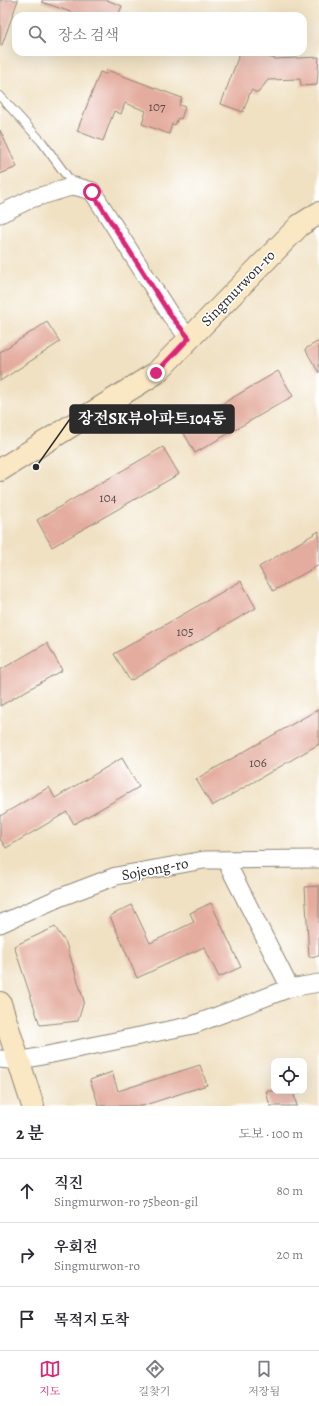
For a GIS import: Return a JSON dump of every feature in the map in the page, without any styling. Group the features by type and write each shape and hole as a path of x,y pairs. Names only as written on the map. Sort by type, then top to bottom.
{"main road":[{"name":"Singmurwon-ro","path":"0,470 156,373 300,225 319,213"},
{"path":"0,1004 9,1060 33,1106"}],"street":[{"path":"0,214 31,200 74,186 92,192 171,316 189,338"},
{"name":"Sojeong-ro","path":"0,924 61,897 116,876 204,860 319,859"},
{"path":"226,861 290,988"},
{"path":"9,1060 193,1025 290,988 319,983"}],"lane":[{"path":"0,96 42,142 74,186"}],"building":[{"path":"0,0 18,0 14,12 12,12 12,17 2,45 0,45"},
{"path":"42,0 107,0 122,6 120,12 71,12 42,2"},
{"path":"239,56 267,56 275,59 319,57 317,85 301,86 300,79 268,80 258,93 251,90 243,112 221,104"},
{"path":"107,70 182,98 179,105 185,107 181,119 178,118 175,125 172,124 169,134 142,124 146,111 125,103 121,114 114,111 103,141 77,131 100,72 106,74"},
{"path":"0,130 17,167 0,174"},
{"path":"47,322 60,342 0,381 0,352"},
{"path":"319,341 319,373 305,349"},
{"path":"278,371 293,396 195,453 181,428"},
{"path":"163,447 179,474 52,547 37,520"},
{"path":"319,531 319,565 273,591 259,567"},
{"path":"241,581 256,608 130,681 114,654"},
{"path":"47,643 62,670 0,706 0,670"},
{"path":"319,709 319,744 212,806 196,779"},
{"path":"122,758 139,787 74,824 67,812 6,848 0,839 0,816 49,787 55,798"},
{"path":"319,886 319,956 309,957 305,887"},
{"path":"211,903 241,967 219,977 204,947 137,978 110,916 132,905 150,943 194,922 190,913"},
{"path":"55,927 66,943 84,1001 78,1021 40,1025 14,946"},
{"path":"200,1065 207,1085 142,1106 99,1106 90,1080 112,1072 118,1091"},
{"path":"266,1091 271,1091 271,1094 294,1094 297,1106 270,1106"}],"place":[{"name":"장전SK뷰아파트104동","path":"36,467"}],"route":[{"path":"92,192 171,316 189,338 156,373"}]}
